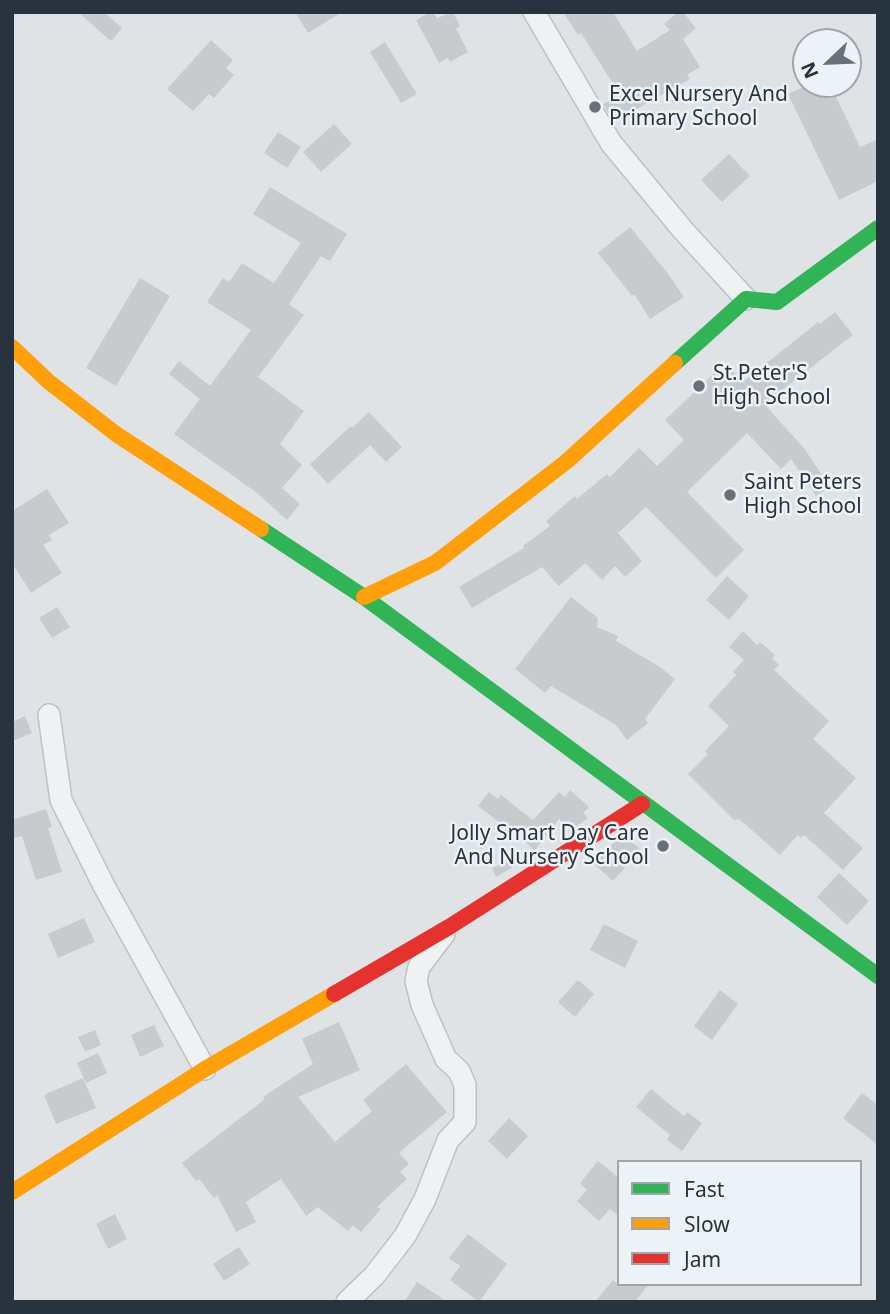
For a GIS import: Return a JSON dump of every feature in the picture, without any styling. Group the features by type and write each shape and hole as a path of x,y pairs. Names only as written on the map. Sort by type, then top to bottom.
{"street":[{"path":"534,12 611,144 746,299 777,302 878,228"},
{"path":"364,597 435,563 566,462 746,299"},
{"path":"12,347 49,382 116,434 364,597 878,976"},
{"path":"49,715 61,800 104,886 205,1069"},
{"path":"12,1192 205,1069 449,927 642,804"},
{"path":"346,1302 374,1276 405,1236 425,1199 448,1140 465,1122 465,1085 459,1071 446,1059 422,1005 416,981 419,967 449,927"}],"building":[{"path":"78,12 104,12 122,28 111,41"},
{"path":"295,12 342,12 308,33"},
{"path":"430,12 437,18 453,12 460,26 456,28 468,52 450,62 448,58 439,63 416,20"},
{"path":"563,12 613,12 637,51 670,30 664,24 678,12 683,12 696,28 683,39 700,67 687,75 690,79 614,122 603,104 620,95 581,33 578,35"},
{"path":"211,40 233,60 226,68 234,75 214,98 209,94 193,111 167,89"},
{"path":"385,42 417,94 401,103 370,52"},
{"path":"792,92 792,98 837,98 860,147 878,139 878,181 839,200 788,94"},
{"path":"334,124 352,144 321,172 303,152"},
{"path":"278,132 301,147 287,168 264,153"},
{"path":"729,154 750,176 722,202 701,180"},
{"path":"270,187 347,234 330,261 321,256 289,304 304,315 258,377 304,411 280,444 302,465 282,488 300,504 287,520 257,493 174,434 200,399 169,374 179,361 210,386 251,330 207,302 223,278 229,282 242,263 274,283 301,243 253,214"},
{"path":"630,227 684,297 650,319 634,294 632,296 598,253"},
{"path":"140,278 170,296 116,386 86,368"},
{"path":"835,312 853,335 764,404 804,448 830,487 816,496 791,459 781,469 747,433 687,492 744,550 716,578 646,507 618,533 642,561 625,577 615,566 602,580 585,563 559,586 542,567 472,608 459,587 524,548 523,546 550,526 546,521 575,496 577,499 607,474 610,477 639,448 657,466 684,440 665,420 725,363 743,382 818,322 820,324"},
{"path":"369,412 402,447 386,462 370,445 328,484 310,464"},
{"path":"47,489 69,523 49,535 52,540 43,545 62,573 31,593 12,563 12,511"},
{"path":"727,576 749,596 729,620 706,600"},
{"path":"571,597 598,618 597,627 618,636 616,641 675,679 645,719 648,723 627,740 616,725 551,686 545,693 515,669"},
{"path":"57,607 70,627 52,638 39,618"},
{"path":"743,631 757,645 760,642 775,655 772,658 779,665 774,670 829,721 813,739 856,778 824,813 863,848 843,870 804,835 801,838 798,835 780,855 738,818 735,821 688,774 708,754 705,751 729,726 708,706 736,675 733,672 744,660 729,647"},
{"path":"25,716 32,733 12,741 12,722"},
{"path":"570,790 589,807 583,813 588,818 571,830 559,819 535,850 478,806 489,792 498,799 501,795 533,820 559,792 565,797"},
{"path":"46,809 52,827 48,828 62,872 36,880 22,836 12,839 12,820"},
{"path":"624,835 641,850 613,881 594,864"},
{"path":"510,860 513,867 496,877 492,868"},
{"path":"839,873 869,901 847,925 817,897"},
{"path":"84,918 95,942 58,958 48,934"},
{"path":"604,924 638,941 625,968 590,950"},
{"path":"578,980 594,994 575,1017 558,1002"},
{"path":"720,990 738,1004 712,1040 694,1026"},
{"path":"339,1022 360,1070 298,1097 335,1142 372,1111 363,1100 406,1064 447,1112 399,1153 409,1164 400,1172 407,1179 377,1207 381,1209 361,1232 353,1225 348,1231 318,1207 306,1216 281,1179 246,1202 256,1222 236,1232 217,1195 214,1198 182,1163 265,1099 263,1097 313,1064 302,1039"},
{"path":"154,1025 164,1046 140,1057 131,1035"},
{"path":"95,1030 101,1045 85,1052 78,1037"},
{"path":"98,1053 107,1073 86,1083 77,1063"},
{"path":"83,1078 96,1108 56,1124 44,1095"},
{"path":"651,1089 684,1116 687,1112 702,1123 682,1151 667,1140 670,1135 636,1107"},
{"path":"862,1093 878,1105 878,1145 843,1118"},
{"path":"509,1118 528,1136 507,1159 488,1141"},
{"path":"598,1161 617,1176 617,1214 610,1209 599,1221 577,1201 587,1190 580,1183"},
{"path":"115,1214 127,1239 108,1249 96,1224"},
{"path":"468,1234 507,1264 479,1302 450,1280 460,1266 449,1258"},
{"path":"239,1247 250,1264 224,1281 213,1264"},
{"path":"613,1280 617,1286 647,1286 635,1302 595,1302"},
{"path":"417,1282 448,1302 404,1302"}],"traffic: fast":[{"path":"675,363 746,299 777,302 878,228"},
{"path":"261,529 364,597 878,976"}],"traffic: slow":[{"path":"12,347 49,382 116,434 261,529"},
{"path":"364,597 435,563 566,462 675,363"},
{"path":"12,1192 205,1069 334,994"}],"traffic: jam":[{"path":"334,994 449,927 642,804"}],"place":[{"name":"Excel Nursery And Primary School","path":"595,107"},
{"name":"St.Peter'S High School","path":"699,386"},
{"name":"Saint Peters High School","path":"730,495"},
{"name":"Jolly Smart Day Care And Nursery School","path":"663,846"}]}
